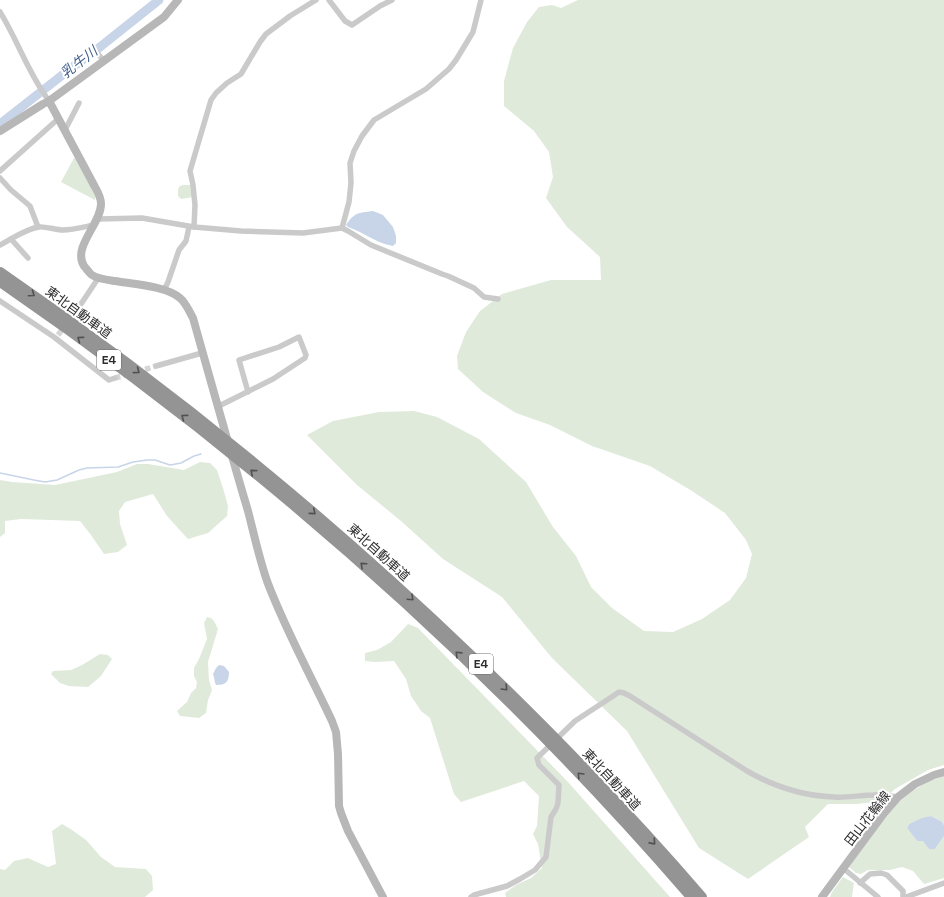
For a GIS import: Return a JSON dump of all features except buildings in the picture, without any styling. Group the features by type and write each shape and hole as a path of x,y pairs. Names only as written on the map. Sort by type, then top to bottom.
{"highway":[{"name":"東北自動車道","path":"0,272 108,349 353,546 496,678 570,753 702,897"},
{"name":"東北自動車道","path":"0,282 215,436"},
{"name":"東北自動車道","path":"240,456 288,501 405,604 530,723 639,839 691,897"}],"street":[{"path":"0,130 43,104 47,98 102,58 164,17 178,0"},
{"path":"164,290 179,250 186,241 192,227 195,205 190,171 211,100 227,83 241,74 266,34 290,16 316,0"},
{"path":"329,0 345,21 352,25 380,6 392,0"},
{"path":"342,228 349,202 351,184 350,163 362,136 374,120 426,89 449,69 473,32 481,0"},
{"path":"0,12 15,38 26,64 65,130 102,202 96,222 81,250 81,258 84,265 92,274 99,277 164,290 179,297 187,306 193,318 260,560 278,608 336,732 339,806 342,816 383,897"},
{"path":"92,47 102,58"},
{"path":"65,130 79,103"},
{"path":"0,170 58,119"},
{"path":"0,178 11,190 30,206 38,227"},
{"path":"0,245 30,229 41,226 64,230 74,229 96,222 142,218 192,227 241,231 303,233 342,228 371,245 448,276 474,288 484,297 498,300"},
{"path":"11,239 28,258"},
{"path":"74,313 99,277"},
{"path":"0,301 56,336 109,380 115,378"},
{"path":"217,407 248,392 273,379 305,358 306,355 299,337 279,347 239,360 248,392"},
{"path":"156,366 202,353"},
{"path":"471,897 507,886 535,870 546,857 551,817 558,802 559,785 539,765 537,758 574,720 619,692 624,693 757,777 773,784 798,792 822,796 835,797 874,795 898,797"},
{"name":"田山花輪線","path":"822,897 884,813 898,797 915,784 944,772"},
{"path":"843,868 878,897"},
{"path":"860,883 870,874 888,874 903,891 903,897"},
{"path":"906,897 944,883"}],"green space":[{"path":"578,0 944,0 944,765 928,770 895,789 882,801 857,804 828,804 805,827 809,837 748,879 699,848 627,731 552,658 502,597 443,559 401,521 357,485 307,435 333,421 379,412 414,411 437,417 479,439 526,482 553,527 576,556 591,587 612,608 644,631 673,632 702,619 730,600 746,578 752,554 746,540 725,513 650,466 592,446 550,425 516,413 483,392 458,369 457,356 466,332 480,311 502,294 551,280 601,280 600,257 567,227 546,198 553,177 549,152 534,131 504,106 504,81 513,48 527,22 539,7 552,5 561,8"},
{"path":"74,158 76,159 96,195 95,200 61,182"},
{"path":"183,185 191,185 193,197 181,199 178,196 178,189"},
{"path":"200,462 210,463 217,470 228,506 227,516 208,533 188,539 167,516 153,494 125,502 119,511 120,524 127,545 118,552 104,554 80,521 21,519 5,521 5,533 0,537 0,480 55,485 117,472 137,464 148,464 184,470"},
{"path":"207,617 214,621 218,629 208,662 209,680 212,690 208,700 206,713 199,718 180,716 177,711 187,702 191,693 196,688 197,682 194,676 194,668 207,639 204,623"},
{"path":"408,624 418,628 568,782 670,897 506,897 505,893 516,885 531,878 542,868 538,844 533,834 537,826 539,796 524,781 461,802 454,794 430,718 421,711 411,696 406,679 394,661 365,661 365,653 377,650 391,642"},
{"path":"100,654 108,655 112,659 101,676 88,687 69,686 60,683 51,674 53,671 71,670"},
{"path":"944,776 944,825 941,821 931,816 909,824 907,828 917,841 923,841 935,849 944,836 944,878 924,884 913,871 902,867 890,870 868,870 861,874 856,873 849,867 878,826 896,804 927,782"},
{"path":"62,824 86,840 101,857 115,867 146,869 152,876 153,890 145,897 0,897 0,869 5,870 14,861 28,858 48,867 56,864 52,831"},
{"path":"843,877 854,883 852,897 830,897 832,892"}],"water":[{"path":"373,211 383,215 393,227 396,236 396,243 393,246 375,240 346,225 355,215"},
{"path":"219,665 224,666 229,672 229,675 228,681 225,684 216,685 213,674"},
{"path":"931,816 941,821 944,825 944,836 935,849 929,849 923,841 917,841 907,828 909,824"}],"waterway":[{"name":"乳牛川","path":"0,124 159,0"},
{"path":"0,473 45,482 57,480 87,468 118,467 133,462 147,460 155,460 170,465 181,463 201,454"}],"tunnel":[{"path":"58,335 75,313"},
{"path":"137,372 156,366"},
{"path":"115,378 129,374"}]}
